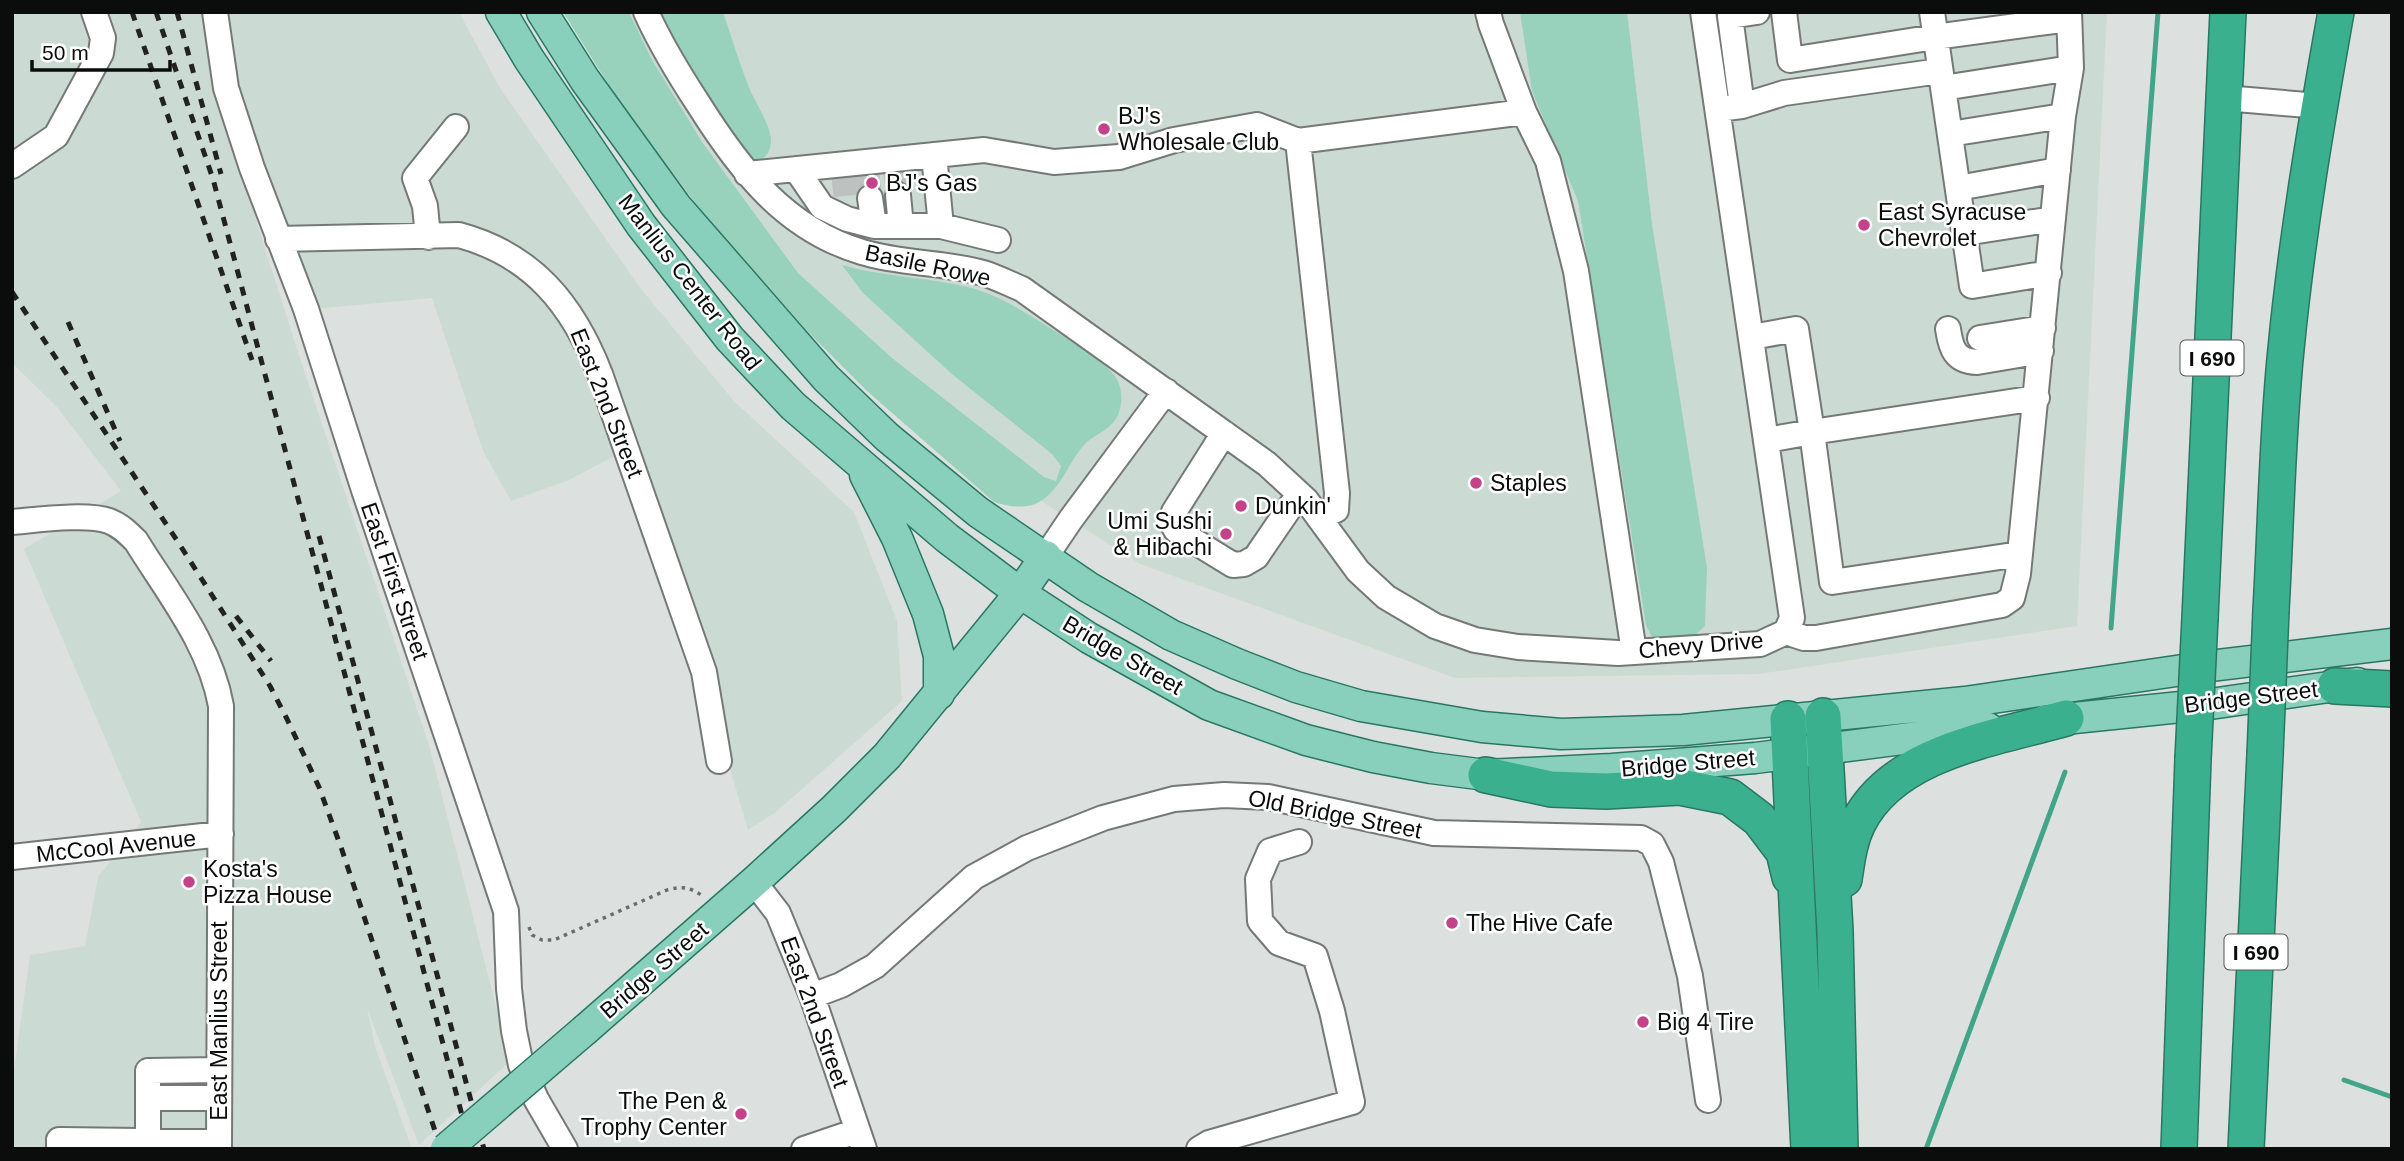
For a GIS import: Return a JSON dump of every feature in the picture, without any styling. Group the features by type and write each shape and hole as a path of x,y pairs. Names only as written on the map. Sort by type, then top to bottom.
{"highway":[{"name":"I 690","path":"2179,1149 2181,1034 2228,12"},
{"name":"I 690","path":"2246,1149 2285,352 2319,106 2336,12"},
{"path":"2336,686 2392,689"},
{"path":"1835,931 1850,842 1859,821 1886,787 1906,771 1937,754 2066,718"},
{"path":"1824,732 1835,931 1840,1149"},
{"path":"1789,736 1809,1149"},
{"path":"1486,775 1551,789 1606,791 1680,787 1730,797 1759,819 1784,852 1799,922"},
{"path":"2157,1149 2181,1034"}],"main road":[{"name":"Manlius Center Road","path":"502,12 528,59 641,225 730,339 793,406 860,465 947,538 1020,593"},
{"name":"Manlius Center Road","path":"541,12 584,80 676,206 826,378 887,437 978,512 1046,556"},
{"path":"860,465 897,538 928,614 939,656 939,694"},
{"name":"Bridge Street","path":"446,1149 722,911 878,766 1020,593 1046,556 1088,587 1171,635 1296,687 1362,706 1482,727 1561,734 1683,730 1789,736"},
{"name":"Bridge Street","path":"1020,593 1088,638 1209,705 1307,740 1408,764 1486,775 1612,769 1789,736 2066,718 2210,704 2392,679"},
{"name":"Bridge Street","path":"1824,732 1965,702 2392,644"}],"street":[{"path":"12,166 56,136 101,53 103,38 94,12"},
{"name":"East First Street","path":"215,12 226,88 278,239 306,309 368,503 506,911 509,989 520,1065 565,1149"},
{"name":"Basile Rowe","path":"646,12 682,79 728,151 759,188 793,218 828,238 862,252 983,273 1023,289 1166,391"},
{"path":"1488,12 1524,112 1548,161 1576,271 1634,652"},
{"name":"Chevy Drive","path":"1166,391 1267,464 1299,494 1358,572 1386,597 1436,626 1475,640 1518,648 1634,652 1760,644 1786,632 1792,618 1752,337 1730,108 1703,12"},
{"path":"1757,12 1730,16 1730,108 1784,93 2071,68"},
{"path":"1784,12 1790,60 1784,93"},
{"path":"1932,12 1972,286 2049,273"},
{"path":"1786,632 1804,638 1816,638 2002,605 2011,597 2018,574 2063,116 2071,68 2069,16 1790,60"},
{"path":"2225,98 2319,106"},
{"path":"747,174 855,167 984,150 1054,162 1119,157 1174,140 1257,125 1298,141 1524,112"},
{"path":"1950,134 2063,116"},
{"path":"428,237 425,206 415,178 456,127"},
{"path":"1298,141 1337,493 1336,510 1319,518"},
{"path":"934,155 941,226"},
{"path":"796,169 822,207 854,205 874,226 941,226 998,240"},
{"path":"1958,188 2058,170"},
{"path":"898,195 901,226"},
{"path":"1965,233 2053,219"},
{"name":"East 2nd Street","path":"278,239 459,235 500,250 535,273 567,307 590,348 705,672 719,761"},
{"path":"1752,337 1796,329 1832,582 2020,554"},
{"path":"1948,329 1952,349 1958,357 1968,362 1977,362 2042,340"},
{"path":"1980,338 2042,340"},
{"name":"Bridge Street","path":"1046,556 1166,391"},
{"path":"1767,440 2037,398"},
{"path":"1224,433 1174,512 1171,521 1175,530 1233,565 1244,564 1256,557 1299,494"},
{"name":"East Manlius Street","path":"12,522 94,518 108,521 123,529 136,541 206,653 217,684 221,706 219,1145"},
{"name":"Old Bridge Street","path":"812,996 841,985 875,966 974,877 1027,848 1103,818 1174,799 1224,795 1268,797 1434,833 1641,838 1652,844 1661,862 1690,976 1708,1100"},
{"name":"McCool Avenue","path":"12,857 221,834"},
{"path":"1199,1149 1209,1143 1352,1102 1332,1011 1315,956 1279,943 1260,921 1258,879 1270,851 1299,842"},
{"name":"East 2nd Street","path":"754,882 778,913 812,996 860,1140"},
{"path":"148,1141 148,1071 219,1070"},
{"path":"148,1098 219,1098"},
{"path":"59,1149 59,1140 219,1145"},
{"path":"804,1149 860,1140"}],"path":[{"path":"506,911 520,906 532,935 542,940 554,940 667,890 682,886 692,888 722,911"}],"shaded area":[{"path":"12,12 459,12 500,88 641,289 734,401 854,512 897,621 902,701 776,812 748,830 635,445 569,480 511,501 483,451 432,298 314,309 294,306 211,78 297,349 429,745 510,1061 419,1145 367,1008 375,1046 412,1149 12,1149 12,1084 30,955 85,946 98,877 141,822 24,549 121,491 57,407 12,363"},
{"path":"622,12 2107,12 2077,626 1759,674 1455,678 1140,564 1016,485 790,278 644,82"}],"green space":[{"path":"563,12 629,12 652,60 702,142 798,273 892,358 1044,477 1056,481 1061,466 1052,454 953,375 863,293 842,265 968,287 1017,308 1109,369 1117,379 1121,395 1120,410 1115,420 1086,443 1058,485 1044,499 1025,506 994,502 867,391 808,332 700,209 627,114"},
{"path":"655,12 723,12 746,81 770,135 769,151 762,159 742,161"},
{"path":"1520,12 1627,12 1652,224 1707,568 1705,626 1687,642 1653,640 1646,625 1578,201 1532,91"}],"waterway":[{"path":"2111,628 2158,12"},
{"path":"1926,1149 2065,772"},
{"path":"2344,1080 2392,1097"}],"tunnel":[{"path":"895,167 898,195"},
{"path":"867,169 870,198"},
{"path":"843,172 846,200"}],"railway":[{"path":"132,12 252,360"},
{"path":"156,12 213,179 471,1149"},
{"path":"177,12 221,174"},
{"path":"12,292 178,542 270,686 287,719 319,787 342,850 441,1149"},
{"path":"68,322 120,441"},
{"path":"319,536 484,1149"},
{"path":"236,616 271,661"}],"place":[{"name":"BJ's Wholesale Club","path":"1104,129"},
{"name":"BJ's Gas","path":"872,183"},
{"name":"East Syracuse Chevrolet","path":"1864,225"},
{"name":"Staples","path":"1476,483"},
{"name":"Dunkin'","path":"1241,506"},
{"name":"Umi Sushi & Hibachi","path":"1226,534"},
{"name":"Kosta's Pizza House","path":"189,882"},
{"name":"The Hive Cafe","path":"1452,923"},
{"name":"Big 4 Tire","path":"1643,1022"},
{"name":"The Pen & Trophy Center","path":"741,1114"}]}
